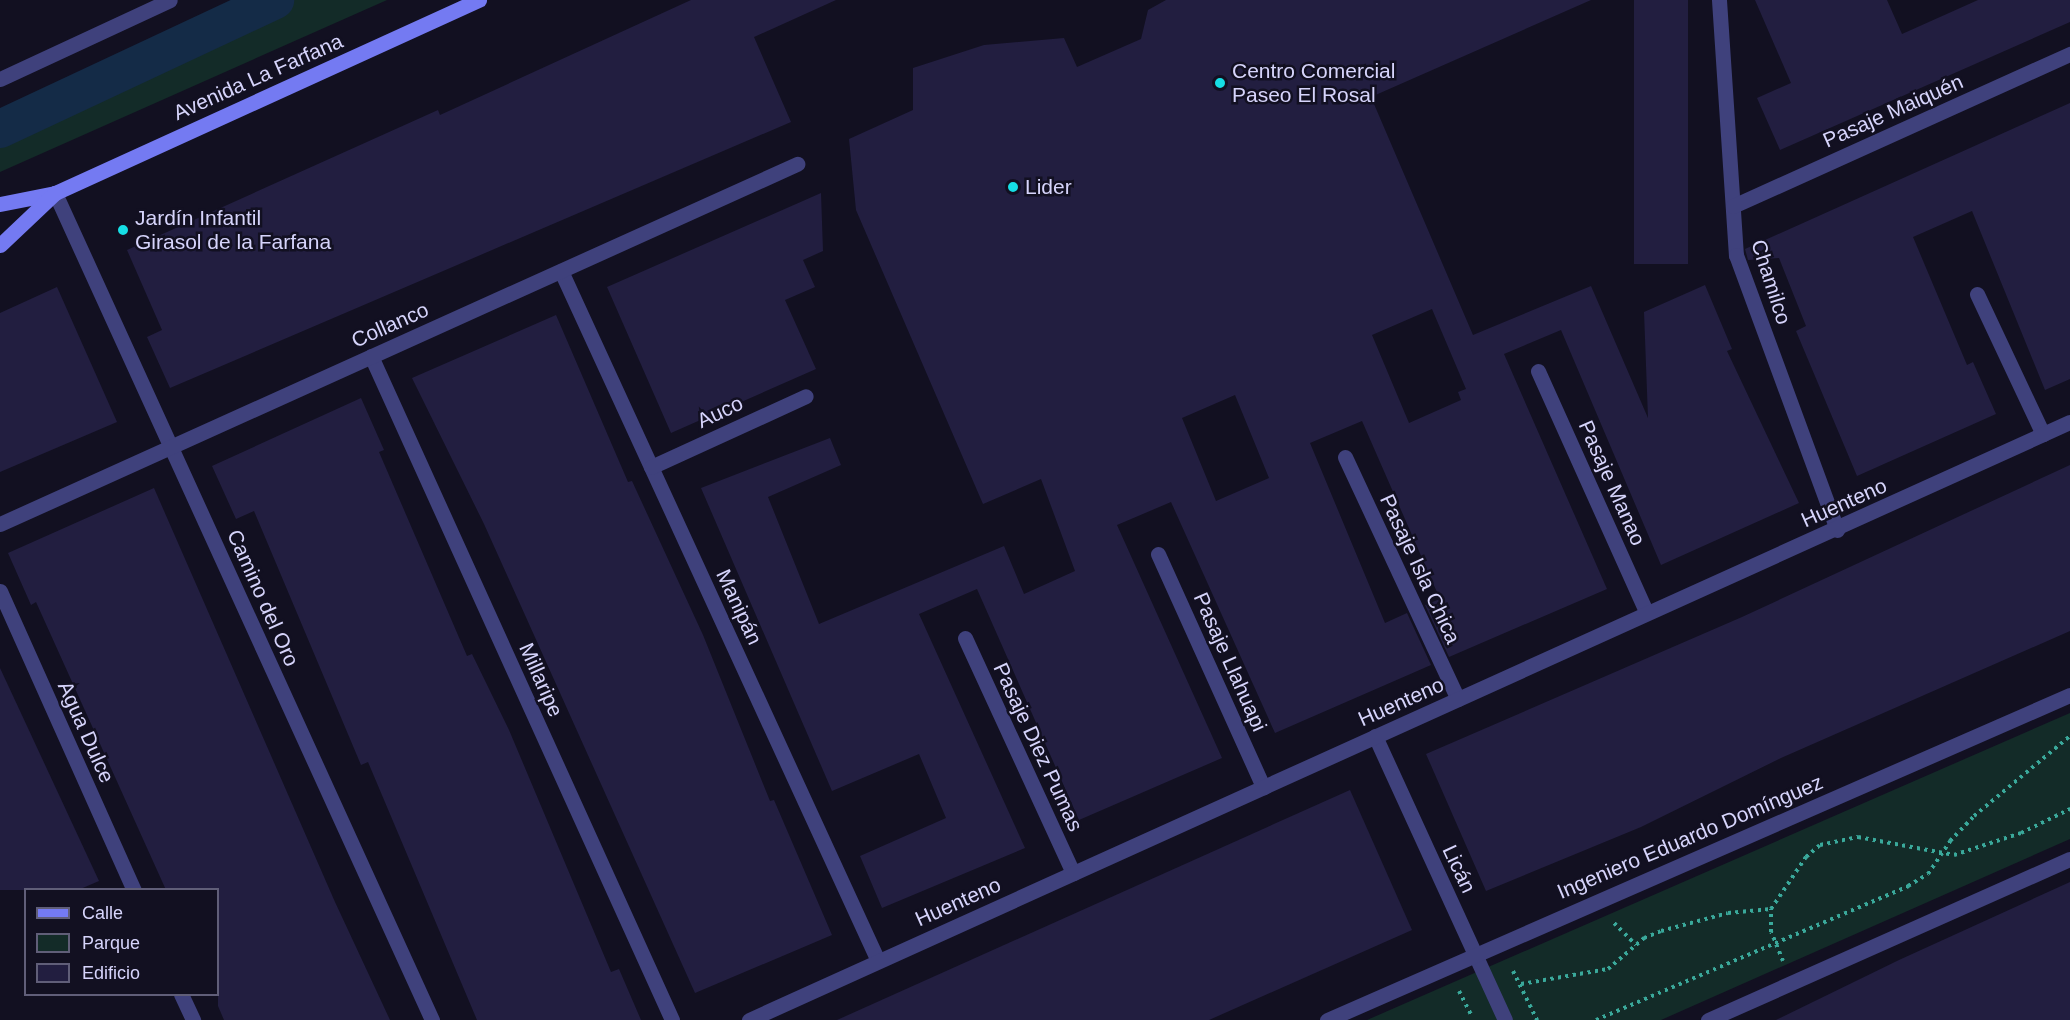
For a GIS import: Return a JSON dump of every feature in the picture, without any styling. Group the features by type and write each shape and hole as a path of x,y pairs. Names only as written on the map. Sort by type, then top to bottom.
{"street":[{"path":"0,79 170,0"},
{"name":"Avenida La Farfana","path":"0,204 56,193 479,0"},
{"name":"Chamilco","path":"1719,0 1736,255 1837,530"},
{"name":"Pasaje Maiquén","path":"1733,206 2070,54"},
{"name":"Collanco","path":"0,524 797,164"},
{"name":"Avenida La Farfana","path":"0,245 56,193"},
{"name":"Camino del Oro","path":"56,193 432,1020"},
{"name":"Manipán","path":"561,271 878,961"},
{"path":"1977,294 2043,434"},
{"name":"Millaripe","path":"371,356 672,1020"},
{"name":"Pasaje Manao","path":"1538,371 1647,613"},
{"name":"Auco","path":"651,466 806,396"},
{"name":"Huenteno","path":"748,1020 1647,613 1837,530 2070,422"},
{"name":"Pasaje Isla Chica","path":"1345,457 1458,699"},
{"name":"Pasaje Llahuapi","path":"1158,554 1263,787"},
{"name":"Agua Dulce","path":"0,591 133,888"},
{"name":"Pasaje Diez Pumas","path":"965,638 1073,873"},
{"name":"Ingeniero Eduardo Domínguez","path":"1328,1020 1475,953 2070,695"},
{"name":"Licán","path":"1375,736 1505,1020"},
{"path":"1708,1020 2070,859"},
{"path":"182,996 193,1020"}],"path":[{"path":"1596,1020 1908,886 1928,874 1974,816 2070,736"},
{"path":"1792,982 1774,942 1771,909 1806,857 1832,840 1896,841 1943,854 1977,850 2070,808"},
{"path":"1521,984 1608,969 1644,938 1660,931 1728,913 1771,909"}],"green space":[{"path":"245,0 387,0 0,172 0,110"},
{"path":"2070,713 2070,839 1661,1020 1367,1020"}],"building":[{"path":"691,0 836,0 754,37 791,122 170,388 147,337 162,330 127,250 438,110 440,115"},
{"path":"1166,0 1591,0 1371,97 1473,335 1591,286 1648,418 1644,312 1705,285 1732,349 1727,351 1799,503 1661,565 1561,330 1504,354 1607,589 1449,657 1425,605 1440,599 1362,421 1310,443 1385,623 1407,613 1431,665 1275,733 1171,502 1117,525 1222,758 1079,820 977,589 919,614 1025,848 882,908 860,856 946,818 919,754 832,791 701,488 830,438 841,465 768,497 819,624 1004,546 1024,594 1075,571 1041,479 983,504 856,210 849,139 913,110 913,68 984,45 1064,38 1077,67 1141,39 1148,10","holes":["1432,309 1466,389 1458,392 1461,400 1409,423 1372,335","1235,395 1269,478 1216,501 1182,418"]},
{"path":"1634,0 1688,0 1688,264 1634,264"},
{"path":"1755,0 1887,0 1902,34 1978,0 2070,0 2070,22 1780,150 1757,98 1791,83"},
{"path":"2070,103 2070,379 2045,390 1972,211 1913,237 1967,365 1973,362 1996,414 1857,476 1796,331 1806,326 1779,258 1748,260 1745,249"},
{"path":"821,193 823,251 803,260 815,287 785,300 816,369 671,433 607,287"},
{"path":"57,287 117,422 0,472 0,313"},
{"path":"556,315 628,482 632,481 703,635 770,801 774,800 832,935 695,993 484,524 412,378"},
{"path":"361,398 384,450 379,452 467,656 472,654 509,730 611,972 619,969 641,1020 477,1020 368,762 361,765 254,511 236,519 212,466"},
{"path":"2070,465 2070,631 1781,758 1641,827 1486,891 1426,754 1742,617"},
{"path":"154,488 335,902 390,1020 224,1020 218,1006 219,888 165,888 36,602 31,605 8,553"},
{"path":"0,668 99,881 83,888 0,890"},
{"path":"1350,790 1412,930 1209,1020 837,1020"},
{"path":"2070,882 2070,1020 1776,1020 1899,960"}],"waterway":[{"path":"0,129 275,0"}],"place":[{"name":"Centro Comercial Paseo El Rosal","path":"1220,83"},
{"name":"Lider","path":"1013,187"},
{"name":"Jardín Infantil Girasol de la Farfana","path":"123,230"}]}
